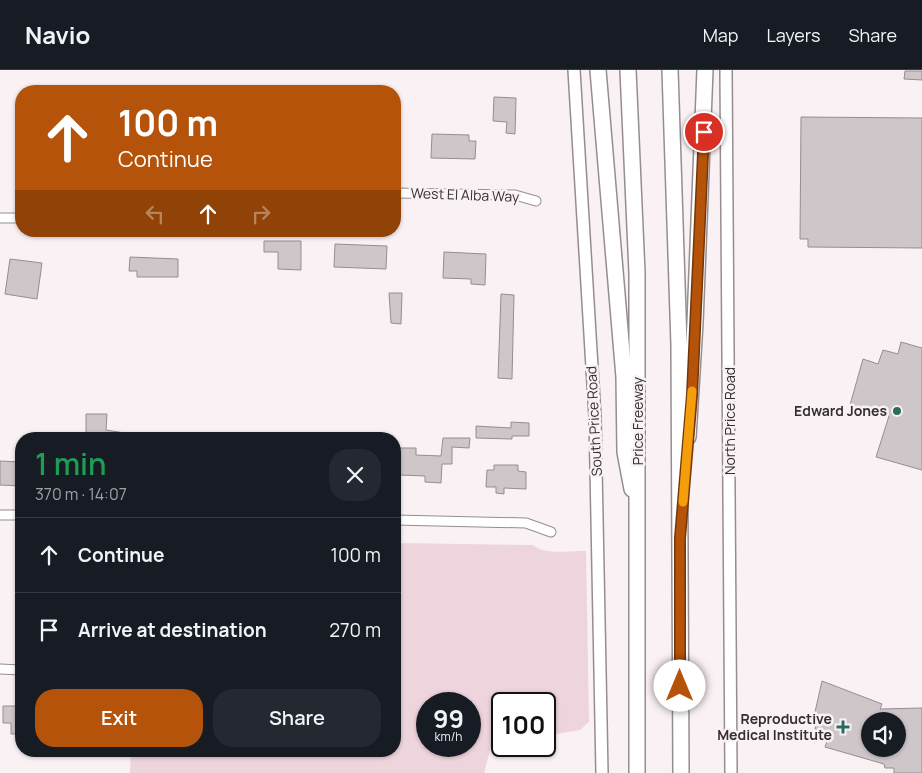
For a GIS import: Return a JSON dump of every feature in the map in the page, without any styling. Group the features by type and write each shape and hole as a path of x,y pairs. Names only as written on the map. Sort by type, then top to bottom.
{"highway":[{"path":"598,70 624,377 625,452 639,530"},
{"name":"Price Freeway","path":"628,70 638,273 638,773"},
{"path":"670,70 679,345 681,773"},
{"path":"680,538 692,395 705,70"}],"main road":[{"name":"South Price Road","path":"574,70 595,417 602,773"},
{"name":"North Price Road","path":"726,70 731,773"}],"street":[{"name":"West El Alba Way","path":"401,193 515,195 536,201"},
{"path":"0,218 15,218"},
{"path":"0,515 15,515"},
{"path":"401,520 526,523 551,532"},
{"path":"0,670 15,670"}],"shaded area":[{"path":"401,543 533,545 551,551 586,551 589,722 580,730 556,734 556,692 491,692 491,746 484,773 130,773 131,757 401,757"}],"building":[{"path":"905,71 922,71 922,80 904,79"},
{"path":"494,97 516,98 515,134 506,133 507,122 493,121"},
{"path":"801,117 922,118 922,248 808,247 808,239 800,239"},
{"path":"432,134 469,135 469,141 476,141 475,159 431,158"},
{"path":"264,241 301,241 301,270 278,269 278,252 264,252"},
{"path":"335,244 387,246 386,269 334,267"},
{"path":"444,252 486,254 485,285 471,284 471,279 443,278"},
{"path":"130,257 178,259 178,277 137,277 137,271 129,271"},
{"path":"10,259 42,263 37,299 5,294"},
{"path":"389,293 402,293 401,324 391,323"},
{"path":"501,294 514,295 512,379 498,378"},
{"name":"Edward Jones","path":"901,342 922,348 922,470 876,457 889,416 850,405 863,359 878,364 883,350 898,354"},
{"path":"86,414 107,414 106,430 118,432 86,432"},
{"path":"511,422 529,423 529,436 512,436 512,439 476,438 476,426 511,428"},
{"path":"443,438 470,438 469,448 452,447 452,464 442,464 441,483 425,482 425,476 401,475 401,448 416,448 416,455 441,456"},
{"path":"0,461 15,462 15,486 0,485"},
{"path":"494,465 518,465 518,471 526,472 526,489 504,488 504,494 496,493 496,487 486,487 487,470 494,470"},
{"name":"Reproductive Medical Institute","path":"822,681 882,704 880,709 922,708 922,773 894,773 894,768 885,768 884,764 825,747 829,735 815,729 819,714 815,712"},
{"path":"3,706 15,706 15,734 11,734 11,723 3,723"}],"slow traffic":[{"path":"683,502 692,391"}],"place":[{"name":"Edward Jones","path":"897,411"},
{"name":"Reproductive Medical Institute","path":"843,727"}],"route":[{"path":"680,686 680,538 692,395 704,132"}]}
